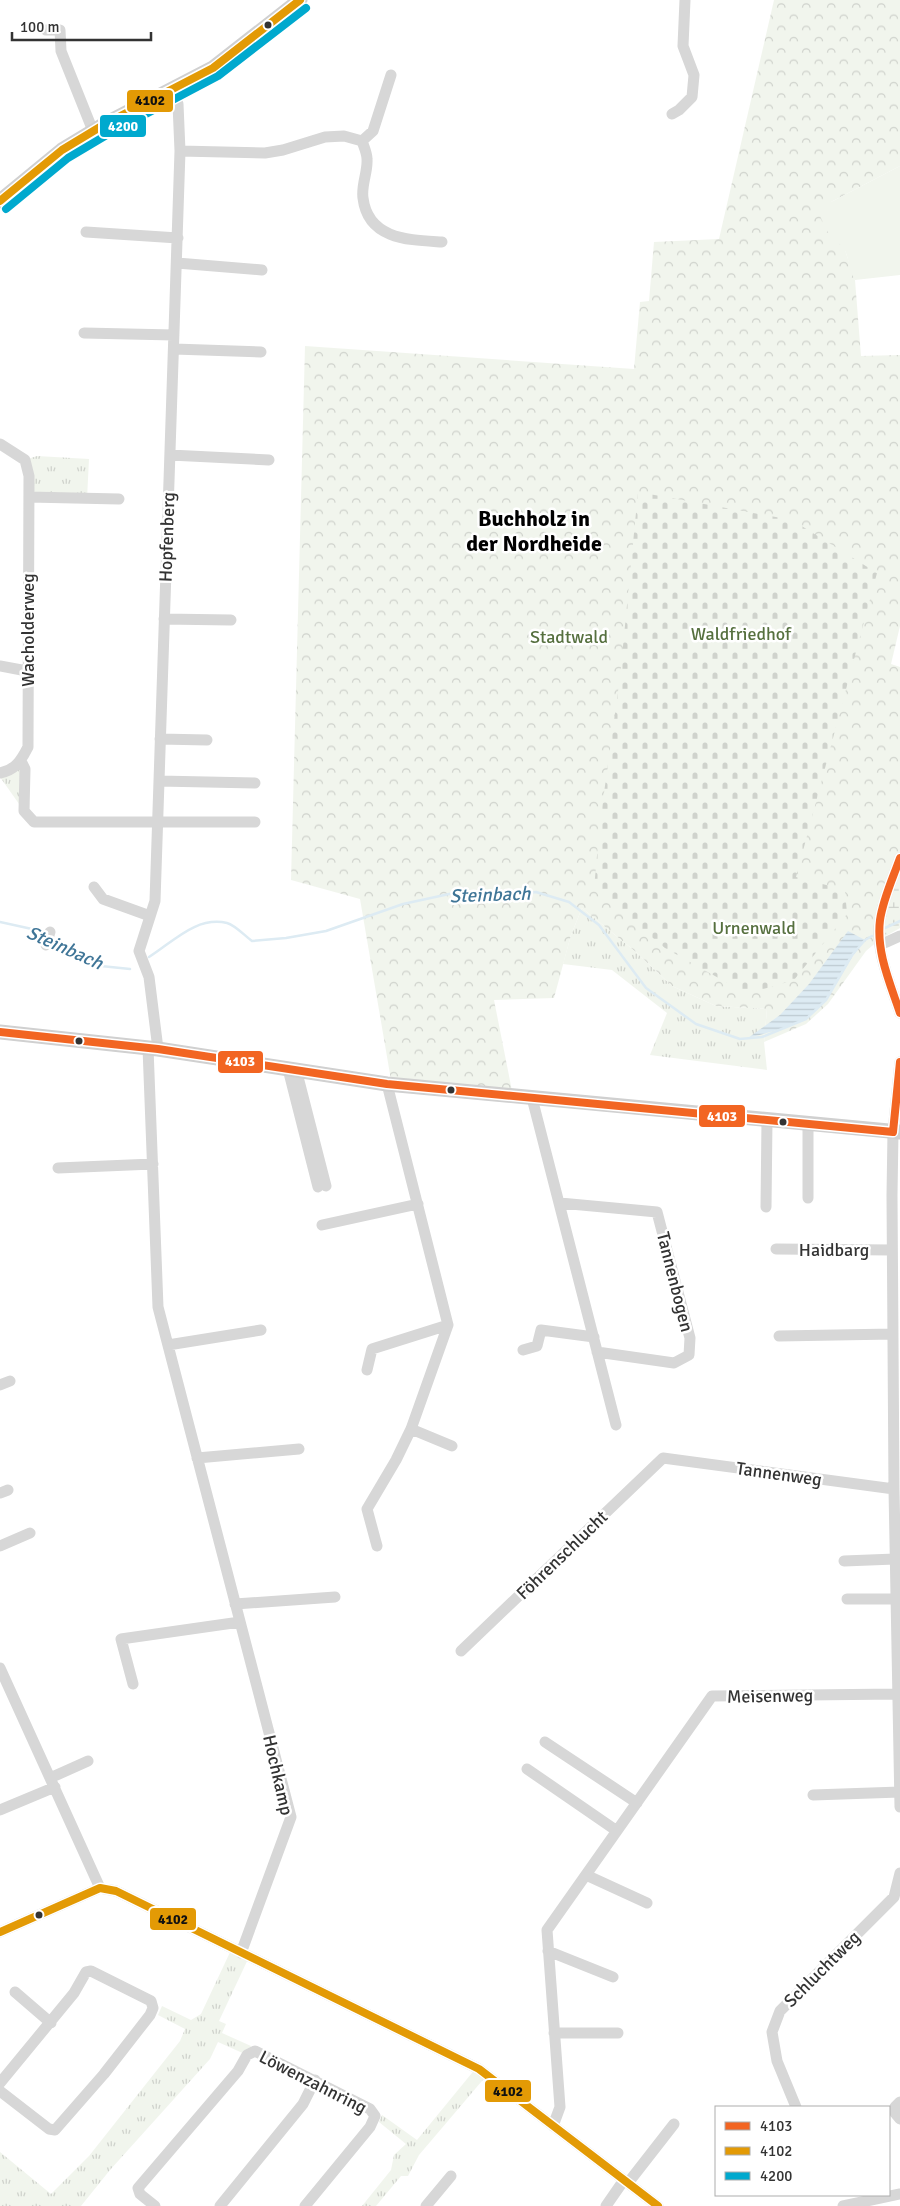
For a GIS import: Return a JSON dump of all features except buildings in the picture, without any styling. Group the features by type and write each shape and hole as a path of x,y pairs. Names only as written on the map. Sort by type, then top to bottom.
{"street":[{"path":"0,201 62,150 93,131 213,68 300,0"},
{"path":"672,114 679,110 692,96 694,75 683,46 686,0"},
{"path":"46,30 60,30 61,51 93,131"},
{"path":"362,141 373,130 391,75"},
{"name":"Hopfenberg","path":"153,1049 149,977 139,951 155,901 158,821 180,151 178,104 170,91"},
{"path":"180,151 265,153 283,150 325,137 344,136 362,141"},
{"path":"362,141 368,158 363,198 368,214 378,228 391,236 406,240 442,242"},
{"path":"86,232 178,238"},
{"path":"177,262 262,270"},
{"path":"84,333 174,335"},
{"path":"174,349 260,352"},
{"name":"Wacholderweg","path":"0,444 25,460 29,476 28,747 20,762"},
{"path":"170,455 269,460"},
{"path":"29,497 119,499"},
{"path":"164,619 231,620"},
{"path":"0,666 27,671"},
{"path":"160,739 207,740"},
{"path":"0,773 10,771 20,762 25,769 24,811 34,822 255,822"},
{"path":"159,781 255,783"},
{"path":"900,858 880,920 880,945 895,981 900,1014"},
{"path":"94,887 103,899 150,916"},
{"path":"46,945 50,932"},
{"path":"880,945 900,936"},
{"path":"0,1032 153,1049 387,1084 896,1132"},
{"name":"Hochkamp","path":"153,1049 153,1164 158,1307 291,1817 241,1952"},
{"name":"Haidbarg","path":"900,1062 896,1132 896,1196 892,1250 896,1280 893,1334 897,1363 897,1473 894,1490 900,1807"},
{"path":"292,1069 322,1186"},
{"path":"377,1546 368,1509 411,1429 448,1325 387,1084"},
{"path":"532,1098 616,1425"},
{"path":"766,1207 767,1120"},
{"path":"808,1124 808,1198"},
{"path":"58,1168 153,1164"},
{"name":"Tannenbogen","path":"560,1203 657,1212 690,1338 689,1355 674,1363 597,1352"},
{"path":"322,1225 418,1204"},
{"name":"Haidbarg","path":"776,1250 892,1250"},
{"path":"367,1370 372,1349 448,1325"},
{"path":"168,1345 261,1330"},
{"path":"523,1350 538,1346 541,1330 594,1338"},
{"path":"779,1336 893,1334"},
{"path":"411,1429 452,1446"},
{"path":"198,1458 299,1449"},
{"name":"Tannenweg","path":"663,1458 894,1490"},
{"name":"Föhrenschlucht","path":"461,1651 663,1458"},
{"path":"0,1546 30,1533"},
{"path":"844,1561 895,1559"},
{"path":"235,1604 335,1597"},
{"path":"847,1599 896,1599"},
{"path":"133,1684 120,1639 240,1622"},
{"path":"0,1668 100,1888"},
{"name":"Meisenweg","path":"553,2126 560,2107 547,1930 712,1696 897,1694"},
{"path":"545,1742 637,1803"},
{"path":"0,1810 88,1761"},
{"path":"527,1769 617,1831"},
{"path":"813,1795 900,1792"},
{"name":"Schluchtweg","path":"796,2106 777,2061 772,2032 780,2011 897,1898 900,1873"},
{"path":"586,1874 647,1902"},
{"path":"0,1932 100,1888 116,1891 479,2069 658,2206"},
{"path":"548,1951 613,1977"},
{"path":"0,2083 51,2023 74,1993 86,1972 90,1971 151,2001 153,2008 150,2015 104,2074 55,2130 49,2129 0,2091"},
{"path":"14,1992 51,2023"},
{"path":"554,2032 618,2032"},
{"name":"Löwenzahnring","path":"155,2206 140,2194 138,2188 238,2071 250,2052 254,2051 370,2109 375,2116 370,2128 306,2206"},
{"path":"220,2206 303,2104 314,2080"},
{"path":"900,2102 895,2107 895,2113 900,2119"},
{"path":"606,2206 674,2124"},
{"path":"426,2206 451,2176"},
{"path":"843,2206 864,2198 882,2196"}],"green space":[{"name":"Stadtwald","path":"774,0 900,0 900,166 831,202 839,242 844,247 855,280 861,356 900,355 900,626 891,664 900,667 900,858 879,940 866,951 828,1004 806,1024 764,1042 767,1009 716,1006 672,986 636,952 582,908 571,935 554,998 494,1000 513,1096 391,1080 360,899 291,880 305,346 634,369 640,302 649,301 654,242 719,239"},
{"path":"900,166 900,275 855,280 845,251 838,243 832,241 819,214 831,202"},
{"path":"37,456 89,459 87,499 29,497 25,460"},
{"name":"Waldfriedhof","path":"638,492 792,520 877,573 796,877 845,890 847,914 794,980 747,994 665,948 594,889 600,822 620,677"},
{"path":"21,761 24,811 0,777"},
{"path":"900,862 900,928 879,940"},
{"path":"582,908 636,952 672,986 716,1006 767,1009 764,1042 767,1070 650,1055 667,1013 612,970 563,964 571,935"},
{"path":"232,1948 249,1957 219,2021 226,2024 222,2033 251,2046 247,2055 218,2042 210,2059 110,2170 81,2206 0,2206 0,2152 51,2194 89,2156 180,2041 185,2029 158,2015 162,2006 191,2020 201,2014"},
{"path":"476,2068 487,2075 419,2155 408,2176 401,2176 376,2206 362,2206 391,2170 394,2155 406,2144 379,2122 382,2115 417,2140"}],"shaded area":[{"path":"848,931 865,940 850,960 831,992 816,1010 807,1018 795,1024 748,1038 780,1015 809,984"}],"waterway":[{"name":"Steinbach","path":"149,957 185,932 205,923 230,924 252,941 286,938 326,931 403,904 463,891 498,896 536,892 569,902 599,925 646,988 696,1024 740,1039 762,1037 806,1019 826,1000 852,955 865,940 872,936"},
{"name":"Steinbach","path":"885,928 900,921"},
{"name":"Steinbach","path":"0,922 32,929 45,937"},
{"name":"Steinbach","path":"50,940 101,966 130,969"}],"transit line":[{"name":"4102","path":"0,201 62,150 105,124 213,68 300,0"},
{"name":"4200","path":"6,209 68,158 110,133 218,76 306,8"},
{"name":"4103","path":"900,858 883,904 879,932 882,956 900,1013"},
{"name":"4103","path":"0,1032 158,1049 387,1084 893,1132 900,1062"},
{"name":"4102","path":"0,1932 100,1888 116,1891 479,2069 658,2206"}],"district":[{"name":"Buchholz in der Nordheide","path":"534,530"}],"park label":[{"name":"Urnenwald","path":"754,928"}]}
